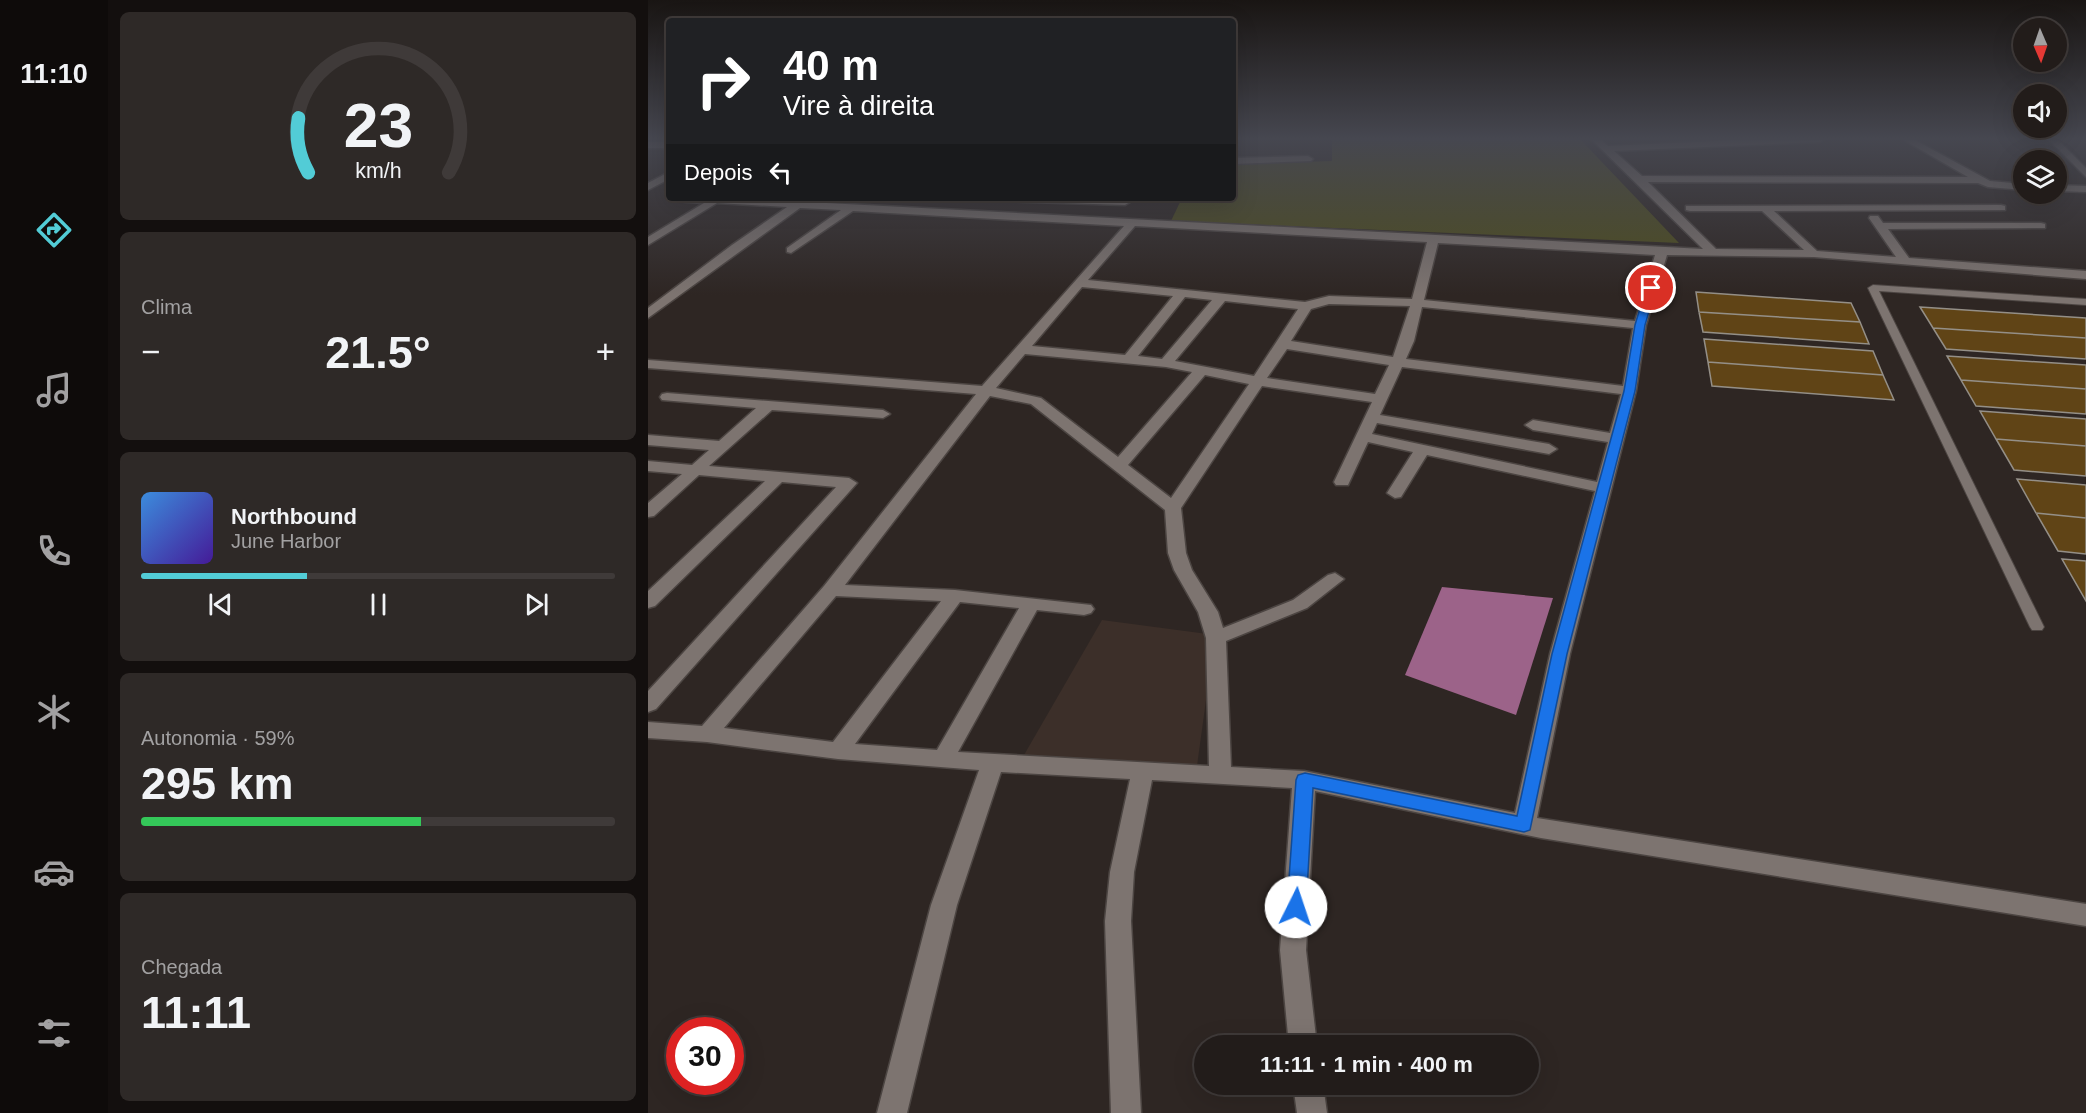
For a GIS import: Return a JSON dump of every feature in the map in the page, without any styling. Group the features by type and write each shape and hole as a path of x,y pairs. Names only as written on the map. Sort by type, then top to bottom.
{"street":[{"path":"1651,191 1712,252"},
{"path":"648,196 666,198"},
{"path":"648,242 714,201"},
{"path":"648,314 736,247 803,201 885,209 976,210 1132,223 1662,252 1814,254 2086,275"},
{"path":"885,209 894,201"},
{"path":"791,250 852,207"},
{"path":"1690,208 2001,208"},
{"path":"1765,208 1814,254"},
{"path":"1867,208 1905,261"},
{"path":"707,734 831,590 1020,349 1132,223"},
{"path":"1880,226 2041,226"},
{"path":"1342,482 1365,437 1407,341 1434,238"},
{"path":"1524,825 1560,654 1629,391 1640,325 1662,252"},
{"path":"1078,283 1305,306 1329,300 1418,303 1640,325"},
{"path":"1128,360 1182,293"},
{"path":"1166,363 1221,298"},
{"path":"1220,773 1216,638 1208,612 1180,561 1173,508 1283,344 1305,306"},
{"path":"1283,344 1396,362 1629,391"},
{"path":"1020,349 1166,363 1258,381 1381,399"},
{"path":"648,364 1018,394 1036,401 1173,508"},
{"path":"1120,465 1202,370"},
{"path":"667,397 884,414"},
{"path":"648,512 769,405"},
{"path":"1373,418 1549,449"},
{"path":"1533,425 1615,438"},
{"path":"1365,437 1604,488"},
{"path":"648,440 724,446"},
{"path":"1395,493 1422,450"},
{"path":"648,466 849,483 648,704"},
{"path":"648,602 779,476"},
{"path":"1216,638 1292,608 1335,579"},
{"path":"831,590 955,596 1084,609"},
{"path":"838,751 955,596"},
{"path":"943,759 1031,604"},
{"path":"648,730 707,734 838,751 993,763 1220,773 1305,780 1524,825 2086,915"},
{"path":"892,1113 944,905 993,763"},
{"path":"1126,1113 1118,921 1122,872 1143,770"},
{"path":"1302,1035 1293,950 1305,780"},
{"path":"1310,1095 1312,1113"}],"lane":[{"path":"2037,627 1873,288 2086,302"}],"shaded area":[{"path":"1236,191 1629,191 1679,243 1171,221 1181,201 1236,201"},
{"path":"1442,587 1553,598 1516,715 1405,675"},
{"path":"1102,620 1215,635 1197,766 1024,755"}],"building":[{"path":"1696,292 1851,303 1860,322 1699,312"},
{"path":"1920,307 2086,318 2086,338 1933,328"},
{"path":"1699,312 1860,322 1869,344 1703,332"},
{"path":"1933,328 2086,338 2086,359 1946,349"},
{"path":"1704,339 1873,351 1883,375 1708,362"},
{"path":"1947,356 2086,365 2086,389 1961,380"},
{"path":"1708,362 1883,375 1894,400 1712,386"},
{"path":"1961,380 2086,389 2086,414 1976,406"},
{"path":"1980,411 2086,419 2086,446 1996,439"},
{"path":"1996,439 2086,446 2086,476 2014,470"},
{"path":"2017,479 2086,485 2086,518 2036,513"},
{"path":"2036,513 2086,518 2086,554 2058,551"},
{"path":"2062,559 2086,561 2086,601"}],"route":[{"path":"1296,907 1305,780 1524,825 1560,654 1629,391 1640,325 1651,288"}]}
